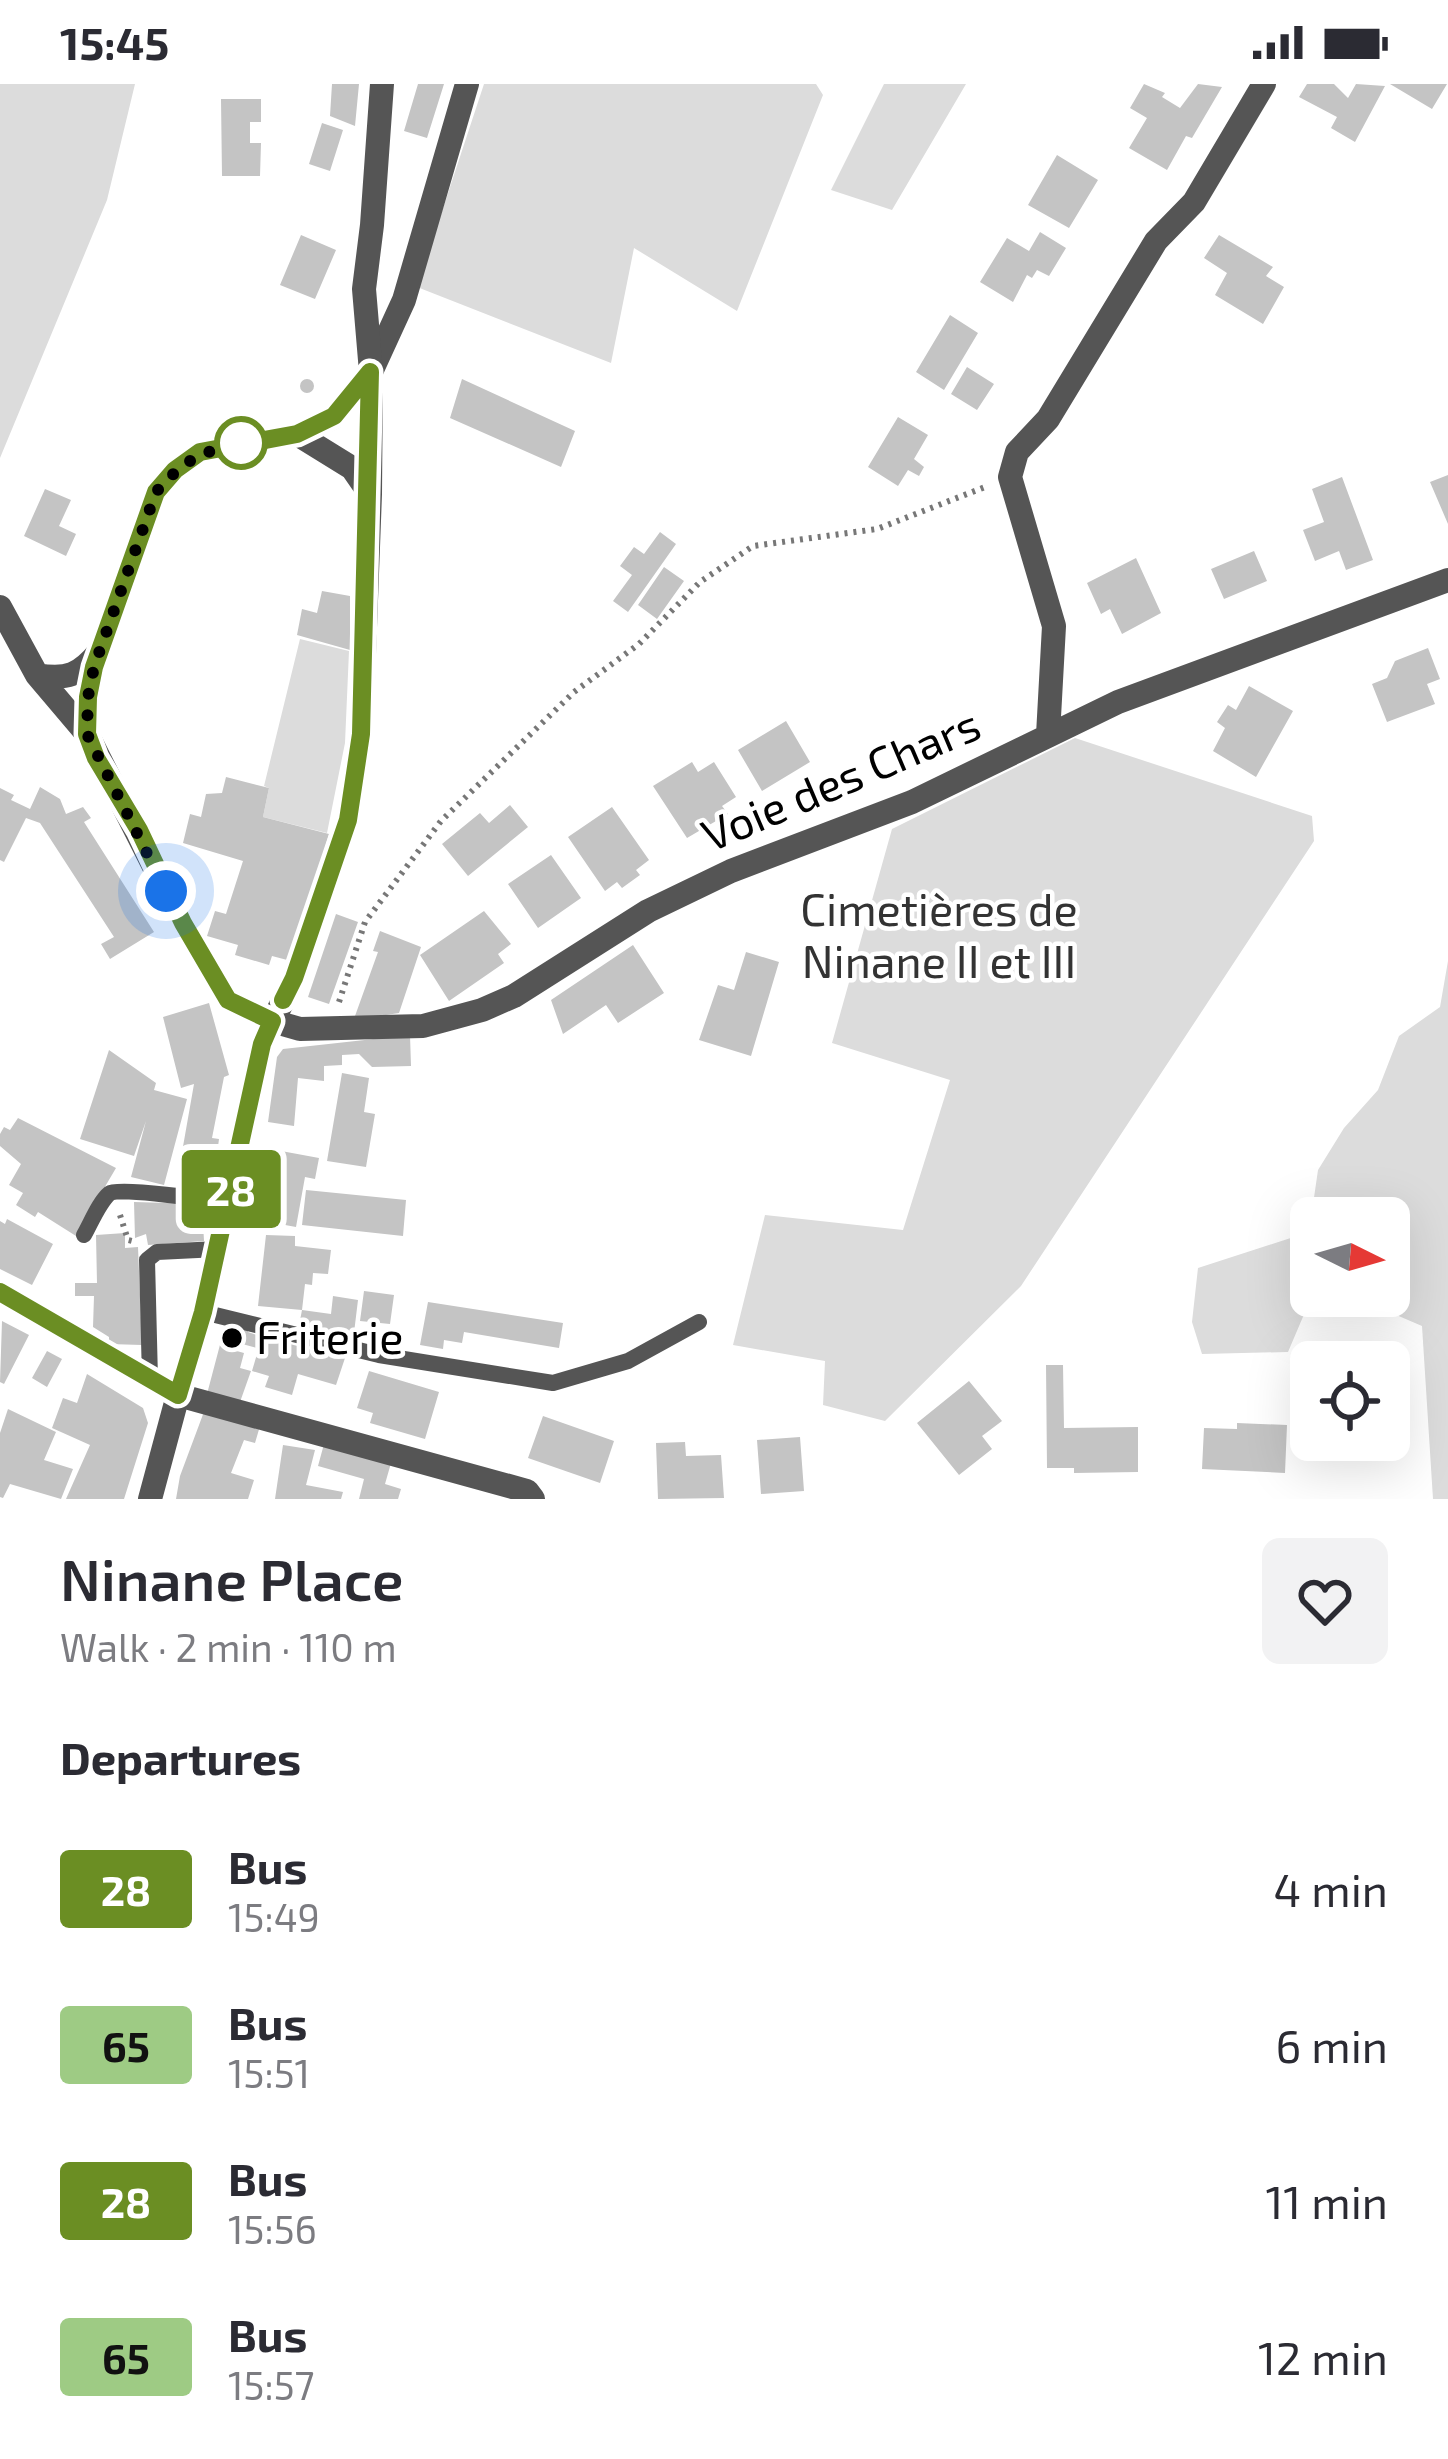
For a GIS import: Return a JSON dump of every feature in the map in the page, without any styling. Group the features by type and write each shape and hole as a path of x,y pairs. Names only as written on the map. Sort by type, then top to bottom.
{"street":[{"path":"150,1499 203,1312 262,1044 294,978 348,820 361,734 370,494 364,289 382,84"},
{"path":"87,734 88,697 100,650 156,492 200,452 297,434 334,416 370,372 404,300 467,84"},
{"path":"1048,735 1054,626 1010,477 1017,452 1048,419 1156,241 1194,202 1264,84"},
{"path":"297,434 352,468 370,494"},
{"name":"Voie des Chars","path":"272,1021 301,1029 423,1026 482,1010 514,996 647,911 731,872 912,802 1118,702 1448,580"},
{"path":"0,607 37,675 87,734 183,923 228,1000 272,1021"},
{"path":"37,675 80,674 100,650"},
{"path":"0,1292 178,1395 527,1491 533,1499"}],"lane":[{"path":"84,1235 110,1192 123,1188 227,1204"},
{"path":"150,1379 147,1260 218,1250"},
{"path":"203,1312 379,1355 553,1383 628,1361 699,1322"}],"path":[{"path":"330,1028 364,922 441,821 574,692 639,644 700,582 753,546 877,529 1010,477"},
{"path":"107,1198 125,1222 128,1240 138,1242 152,1256"}],"green space":[{"path":"0,84 135,84 107,200 0,458"},
{"path":"484,84 816,84 823,95 737,311 634,248 611,363 417,287"},
{"path":"884,84 966,84 892,210 831,190"},
{"path":"300,639 349,651 345,743 327,833 263,817 269,788 264,786"},
{"name":"Cimetières de Ninane II et III","path":"1075,738 1312,816 1314,841 1021,1286 885,1421 823,1405 825,1361 733,1345 765,1215 903,1230 950,1080 832,1043 892,829"},
{"path":"1448,961 1448,1499 1433,1499 1422,1326 1401,1317 1410,1317 1410,1197 1314,1197 1318,1170 1344,1128 1378,1090 1399,1036 1440,1007"},
{"path":"1290,1238 1290,1317 1303,1317 1288,1352 1202,1354 1192,1322 1198,1268"}],"building":[{"path":"332,84 359,84 355,126 330,116"},
{"path":"418,84 444,84 427,138 404,131"},
{"path":"1144,84 1165,93 1162,97 1180,108 1198,84 1222,87 1167,170 1129,148 1147,118 1130,108"},
{"path":"1307,84 1334,84 1348,98 1356,84 1385,86 1355,142 1331,128 1337,117 1299,97"},
{"path":"1390,84 1447,84 1432,109"},
{"path":"221,99 261,99 261,122 250,122 250,143 261,143 260,176 222,176"},
{"path":"322,123 343,130 330,171 309,164"},
{"path":"1057,155 1098,180 1069,228 1028,205"},
{"path":"1040,232 1066,248 1049,276 1037,270 1032,278 1027,275 1013,302 980,282 1007,238 1029,251"},
{"path":"301,235 336,250 315,299 280,285"},
{"path":"1219,235 1273,267 1266,276 1284,287 1263,324 1215,295 1227,273 1204,258"},
{"path":"950,315 978,333 944,390 916,372"},
{"path":"967,367 994,384 977,410 951,394"},
{"path":"307,379 314,386 307,393 300,386"},
{"path":"462,379 575,431 561,467 450,418"},
{"path":"898,417 928,435 914,459 924,467 919,476 908,470 898,486 868,467"},
{"path":"1448,475 1448,524 1430,482"},
{"path":"1342,477 1373,560 1346,570 1339,551 1315,561 1303,530 1324,522 1312,489"},
{"path":"45,489 71,500 59,526 76,534 66,556 24,536"},
{"path":"660,532 676,544 628,612 613,601 632,575 620,566 634,547 644,554"},
{"path":"1254,551 1267,581 1224,599 1211,569"},
{"path":"1136,558 1161,613 1122,634 1110,609 1101,614 1087,583"},
{"path":"664,567 684,581 657,619 638,605"},
{"path":"322,591 350,596 350,650 297,635 302,609 317,613"},
{"path":"1428,648 1440,679 1427,684 1435,704 1387,722 1372,684 1387,678 1395,661"},
{"path":"1249,686 1293,711 1256,777 1213,751 1225,728 1217,722 1228,705 1236,710"},
{"path":"786,721 810,762 762,791 738,750"},
{"path":"692,762 698,772 714,762 736,797 722,806 728,814 687,838 653,786"},
{"path":"226,777 269,788 263,817 329,834 291,961 272,956 269,965 235,955 238,945 207,936 215,911 226,914 243,861 183,843 190,814 201,817 206,794 222,793"},
{"path":"40,787 60,799 66,814 83,807 91,818 84,822 154,932 110,959 101,944 114,937 40,823 26,818 4,862 0,860 0,788 30,809"},
{"path":"510,805 528,827 468,876 442,844 480,813 489,823"},
{"path":"612,807 649,860 636,870 640,875 622,888 617,882 605,891 568,837"},
{"path":"551,855 581,898 538,928 508,884"},
{"path":"484,911 511,944 498,954 504,963 449,1001 420,955"},
{"path":"336,914 358,922 329,1004 308,997"},
{"path":"380,931 421,947 399,1013 360,1019 355,1016 378,952 373,951"},
{"path":"633,945 664,993 618,1023 606,1005 563,1034 551,1000"},
{"path":"746,952 779,962 751,1056 699,1040 718,985 734,990"},
{"path":"209,1003 229,1075 224,1077 212,1138 219,1139 212,1192 175,1192 194,1084 181,1088 163,1017"},
{"path":"410,1035 411,1066 372,1067 359,1054 342,1055 342,1065 324,1066 324,1081 298,1078 294,1126 268,1122 277,1057 283,1049"},
{"path":"109,1050 156,1083 154,1090 187,1099 164,1185 131,1177 146,1121 134,1156 80,1139"},
{"path":"342,1073 369,1078 364,1112 375,1114 366,1167 327,1161"},
{"path":"18,1118 116,1168 76,1236 38,1212 35,1217 16,1205 23,1193 9,1185 21,1164 0,1146 0,1134 4,1127 10,1130"},
{"path":"265,1148 319,1158 315,1179 305,1177 296,1227 252,1219"},
{"path":"306,1190 406,1200 403,1236 302,1225"},
{"path":"134,1202 202,1204 204,1241 148,1245 146,1234 135,1238"},
{"path":"7,1219 53,1244 32,1285 0,1269 0,1221 5,1224"},
{"path":"125,1233 125,1248 138,1247 142,1345 109,1344 109,1337 93,1327 94,1296 75,1296 75,1283 97,1283 96,1235"},
{"path":"266,1235 295,1236 295,1246 331,1250 328,1274 313,1273 312,1285 305,1284 302,1310 258,1306"},
{"path":"364,1291 394,1295 390,1324 360,1321"},
{"path":"333,1296 358,1300 353,1341 298,1331 302,1310 331,1314"},
{"path":"428,1302 563,1323 559,1348 464,1332 462,1343 444,1340 443,1349 420,1345"},
{"path":"2,1321 29,1335 4,1384 0,1382"},
{"path":"226,1322 260,1336 257,1348 235,1342 233,1350 244,1353 240,1368 251,1371 240,1402 207,1394"},
{"path":"262,1337 345,1358 336,1385 298,1374 292,1395 265,1387 269,1376 252,1371"},
{"path":"47,1351 62,1359 47,1387 32,1378"},
{"path":"1046,1365 1063,1365 1064,1428 1138,1427 1138,1472 1074,1473 1074,1468 1047,1468"},
{"path":"369,1371 439,1392 425,1439 370,1423 373,1413 357,1408"},
{"path":"87,1374 143,1408 148,1423 124,1499 66,1499 90,1445 52,1428 63,1398 77,1403"},
{"path":"969,1381 1002,1421 982,1436 992,1449 959,1475 917,1423"},
{"path":"8,1409 56,1432 44,1460 73,1469 61,1499 10,1484 0,1497 0,1433"},
{"path":"205,1409 260,1426 255,1443 244,1440 231,1473 254,1480 248,1499 176,1499"},
{"path":"543,1416 614,1441 600,1483 528,1458"},
{"path":"1237,1423 1287,1425 1285,1473 1202,1469 1204,1428 1237,1429"},
{"path":"800,1437 804,1491 761,1494 757,1440"},
{"path":"685,1442 686,1456 721,1455 724,1498 658,1499 656,1443"},
{"path":"324,1444 391,1463 385,1484 401,1489 398,1499 359,1499 364,1479 318,1466"},
{"path":"283,1445 315,1450 306,1485 343,1492 341,1499 275,1499"}],"bus line":[{"name":"28","path":"0,1292 178,1395 218,1250 262,1044 272,1021 228,1000 183,923 139,830 96,758 87,734 88,697 144,523 156,492 175,470 200,452 297,434 334,416 370,372 361,734 348,820 283,1000"}],"place":[{"name":"Friterie","path":"232,1338"}],"route":[{"path":"166,891 139,830 96,758 87,734 88,697 94,667 156,492 200,452 241,443"}]}
